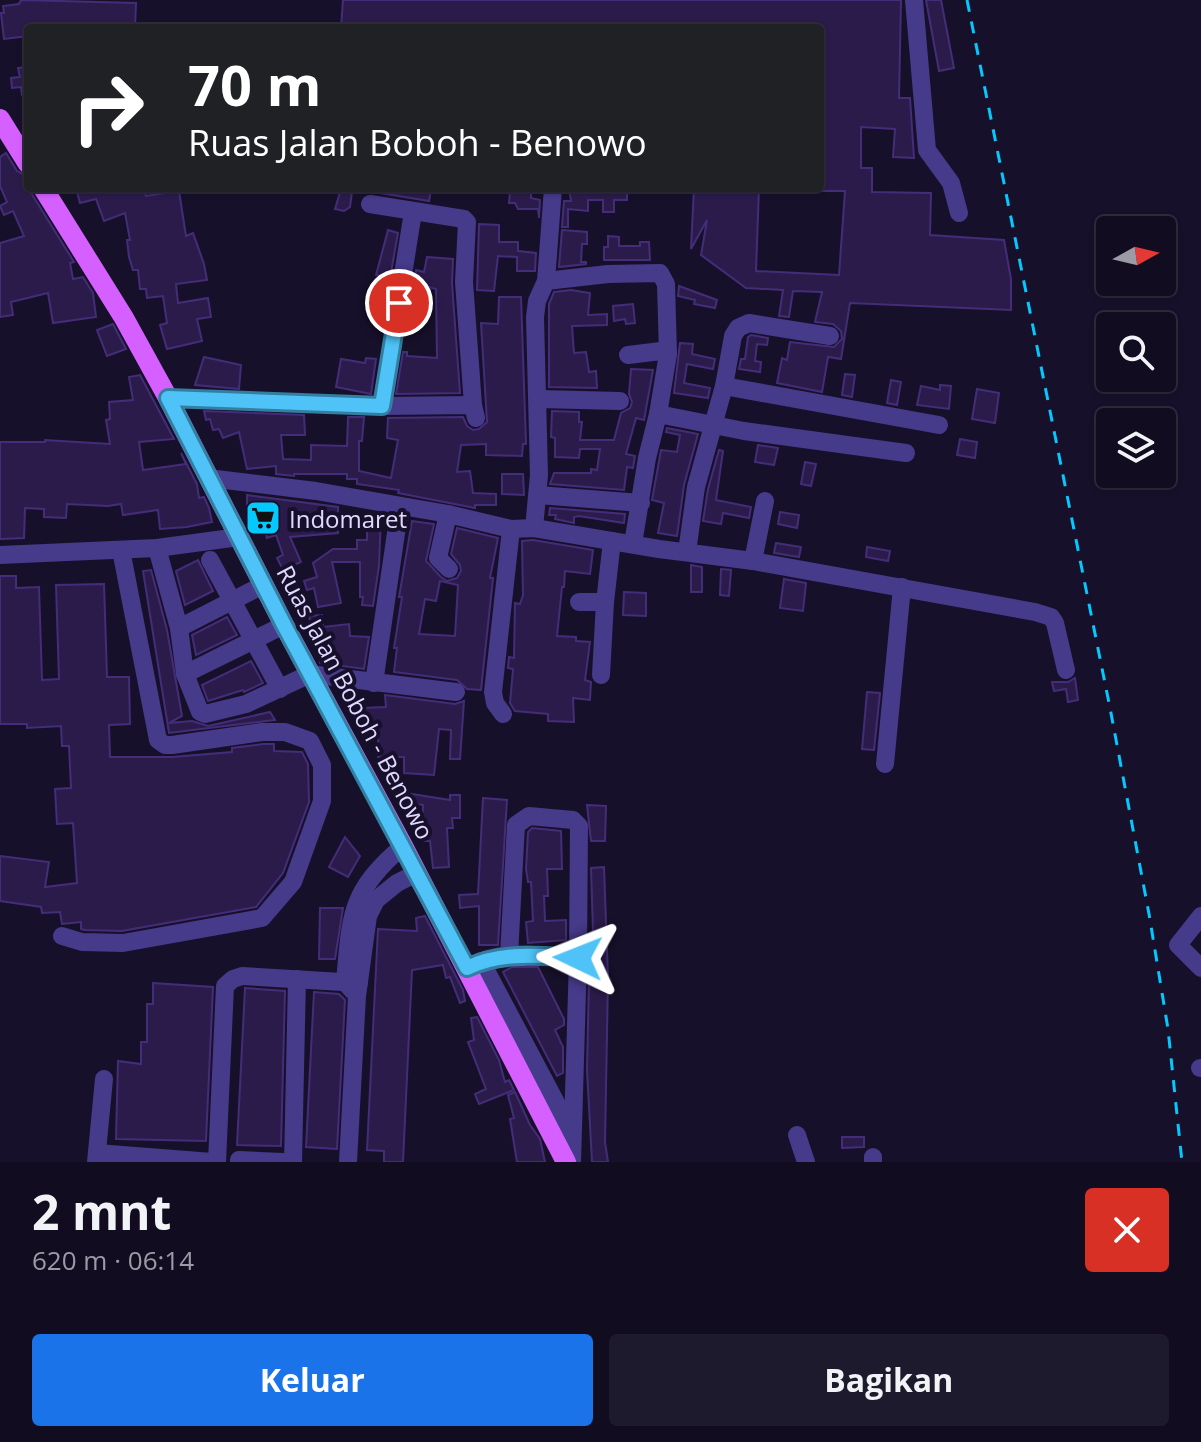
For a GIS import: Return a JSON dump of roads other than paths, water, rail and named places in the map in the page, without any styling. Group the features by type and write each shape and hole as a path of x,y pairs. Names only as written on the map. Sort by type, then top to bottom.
{"main road":[{"path":"0,119 24,158"},
{"name":"Ruas Jalan Boboh - Benowo","path":"45,192 124,318 417,873 474,964 569,1162"}],"street":[{"path":"914,0 927,150 951,183 959,213"},
{"path":"534,528 538,495 539,399 535,317 537,301 546,281 553,192"},
{"path":"168,398 475,411 464,282 467,222 464,219 370,204"},
{"path":"382,406 413,212"},
{"path":"546,281 608,274 660,273 666,284 668,354 633,544"},
{"path":"687,552 696,487 724,386 733,336 738,328 749,323 830,336"},
{"path":"628,355 661,351 668,354"},
{"path":"724,386 939,425"},
{"path":"539,399 620,401"},
{"path":"658,414 744,431 906,453"},
{"path":"208,478 316,491 448,514 511,529 534,528 753,561 1044,614 1055,623 1066,670"},
{"path":"538,495 641,503"},
{"path":"753,561 765,501"},
{"path":"374,683 400,506"},
{"path":"448,514 438,558 449,569"},
{"path":"503,714 495,703 493,692 511,529"},
{"path":"0,555 157,548 239,537"},
{"path":"601,675 612,541"},
{"path":"157,548 179,628 185,674 196,707 205,714 246,704 310,674 456,692"},
{"path":"62,936 82,942 123,943 262,918 293,882 322,801 322,765 310,741 285,732 226,736 172,745 158,740 121,550"},
{"path":"210,560 280,689"},
{"path":"179,628 263,585"},
{"path":"885,764 902,587"},
{"path":"579,602 605,602"},
{"path":"185,674 284,625"},
{"path":"509,955 516,825 529,816 573,820 579,826 578,958 569,1162"},
{"path":"348,1162 354,987 367,880 403,846"},
{"path":"364,902 417,873"},
{"path":"1201,916 1178,945 1201,968"},
{"path":"572,1133 474,964 509,955 578,958"},
{"path":"104,1079 96,1158 214,1162 225,986 242,976 354,987"},
{"path":"293,1162 297,979"},
{"path":"797,1135 806,1162"},
{"path":"239,1160 283,1162"}],"railway":[{"path":"967,0 1149,914 1168,1029 1182,1162"}],"place":[{"name":"Indomaret","path":"263,518"}]}
